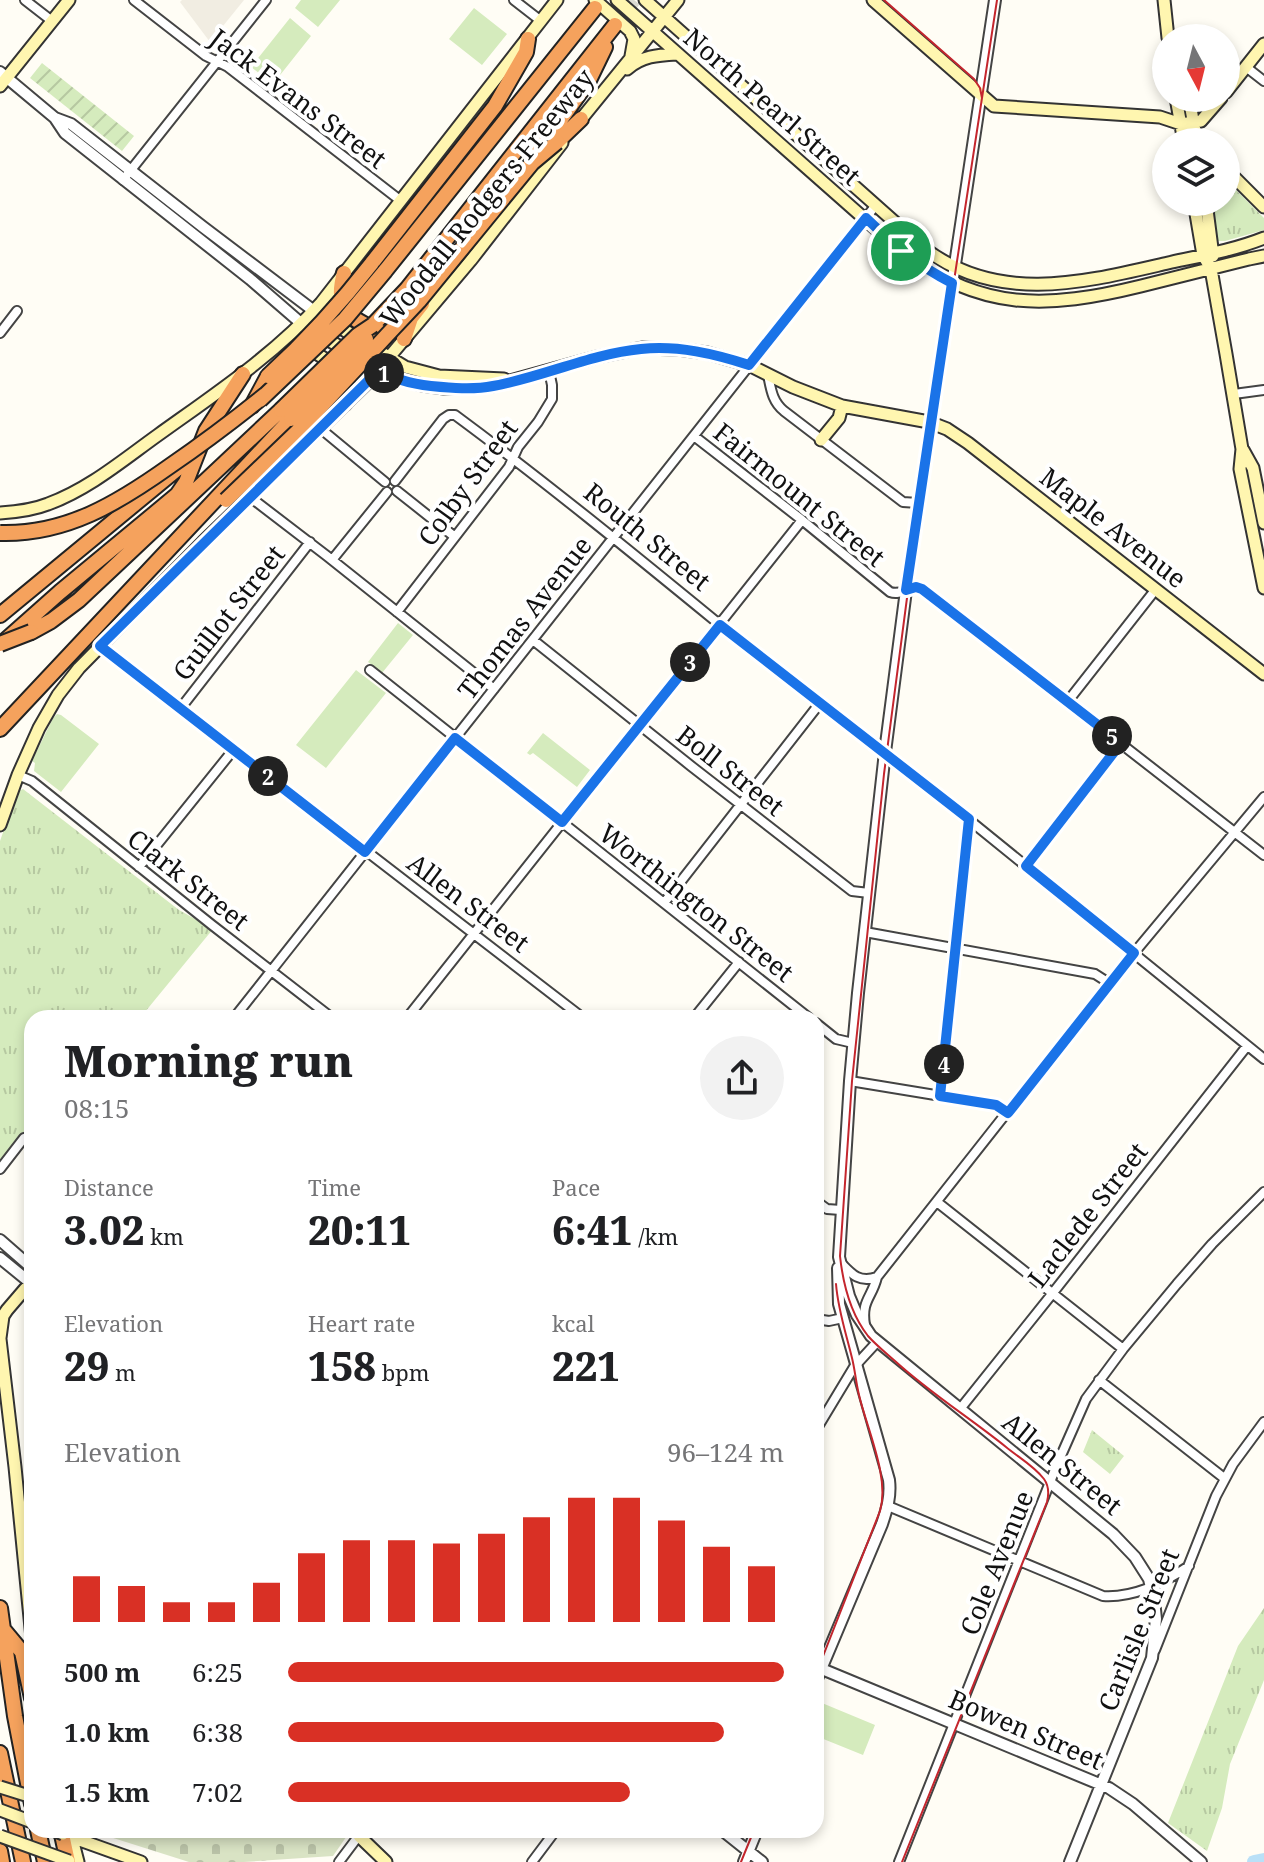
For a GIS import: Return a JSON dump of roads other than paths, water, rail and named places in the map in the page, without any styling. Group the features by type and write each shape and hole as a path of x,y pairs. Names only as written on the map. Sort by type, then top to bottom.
{"highway":[{"name":"Woodall Rodgers Freeway","path":"265,395 345,319 379,267 595,4"},
{"name":"Woodall Rodgers Freeway","path":"373,325 407,289 615,25 589,80 566,114 411,318"},
{"path":"252,406 268,376 379,267 495,106 526,52 528,39"},
{"path":"192,525 226,500 301,428 419,301 532,163 581,119"},
{"path":"344,273 339,294 342,306 367,326 392,333 401,329 411,318"},
{"path":"404,339 411,318"},
{"path":"0,729 365,341 373,325"},
{"path":"0,645 51,621 79,600 358,335 373,325"},
{"path":"0,645 177,495 186,482 206,431 243,374"},
{"path":"0,533 54,528 102,510 169,467 265,395"},
{"path":"0,615 265,395"},
{"path":"0,605 43,580"},
{"path":"0,1608 24,1762"},
{"path":"2,1627 22,1652 24,1661"},
{"path":"0,1753 23,1862"},
{"path":"40,1838 45,1862"},
{"path":"66,1838 72,1862"},
{"path":"0,1851 2,1862"}],"main road":[{"path":"2,78 69,0"},
{"path":"0,513 23,512 47,505 97,478 243,374 302,324 557,0"},
{"name":"North Pearl Street","path":"617,0 910,258 952,283 1004,299 1054,302 1120,291 1264,256"},
{"name":"North Pearl Street","path":"645,0 925,249 983,278 1009,284 1057,284 1109,276 1264,238"},
{"name":"Woodall Rodgers Freeway","path":"0,825 39,728 58,695 79,668 379,370 678,0"},
{"path":"873,0 994,106 1160,117 1192,122 1204,112"},
{"path":"1164,0 1168,24"},
{"path":"595,4 630,31 634,43 631,56"},
{"path":"1240,74 1264,44"},
{"path":"616,75 648,56 677,54"},
{"path":"1185,112 1193,128"},
{"path":"1191,112 1193,128"},
{"path":"1240,183 1264,207"},
{"path":"1198,216 1208,254 1234,394 1242,449 1240,469 1260,552 1263,581"},
{"path":"1207,216 1208,254"},
{"path":"314,311 405,367 439,376 517,379"},
{"path":"302,324 390,377 444,388 492,386 517,379"},
{"path":"266,356 289,346 310,347 346,373 350,387 346,404"},
{"name":"Maple Avenue","path":"517,379 613,353 656,348 707,353 749,365 812,396 842,406 947,429 1264,674"},
{"path":"821,440 839,418 842,406"},
{"path":"1242,449 1253,468 1264,523"},
{"path":"1246,660 1264,661"},
{"path":"0,795 12,790"},
{"path":"24,1290 3,1316 0,1339 24,1559"},
{"path":"0,1787 24,1794"},
{"path":"0,1810 24,1819"},
{"path":"0,1836 72,1862"},
{"path":"79,1838 141,1862"},
{"path":"365,1838 386,1862"}],"street":[{"path":"25,0 52,21"},
{"name":"Jack Evans Street","path":"134,0 206,56 228,67 401,201"},
{"path":"123,180 266,0"},
{"path":"514,0 541,21"},
{"path":"824,1656 888,1506 889,1480 855,1366 837,1282 850,1081 885,752 906,590 995,0"},
{"path":"1246,67 1264,81"},
{"path":"2,78 55,118 71,124 314,311"},
{"path":"55,118 65,133 250,279 302,324"},
{"name":"Thomas Avenue","path":"240,1010 876,205"},
{"path":"0,333 17,311"},
{"name":"Colby Street","path":"397,612 509,467 518,447 549,406 552,385 549,371"},
{"path":"768,375 777,406 903,502 918,503"},
{"path":"1234,394 1264,390"},
{"name":"Routh Street","path":"389,485 443,419 455,415 885,752 1264,1059"},
{"path":"321,429 389,485 399,487 397,491 455,537"},
{"name":"Fairmount Street","path":"694,436 890,592 894,594 916,587 922,589 1264,855"},
{"path":"332,560 389,485"},
{"path":"250,497 494,689"},
{"path":"413,1010 802,520"},
{"name":"Guillot Street","path":"180,709 310,542"},
{"path":"1068,701 1156,589"},
{"name":"Boll Street","path":"533,640 852,891 869,893"},
{"name":"Allen Street","path":"100,646 573,1010"},
{"name":"Worthington Street","path":"370,670 799,1010"},
{"path":"664,903 820,703"},
{"path":"1026,866 1121,743"},
{"path":"139,867 234,749"},
{"name":"Clark Street","path":"18,775 32,781 322,1010"},
{"path":"866,1328 864,1310 877,1277 1109,983 1264,797"},
{"path":"940,1096 969,819"},
{"path":"865,932 1095,974 1109,983"},
{"path":"700,1010 739,962"},
{"path":"824,1029 836,1039 853,1043"},
{"name":"Laclede Street","path":"960,1409 1247,1046"},
{"path":"850,1081 996,1105 1008,1113"},
{"path":"0,1169 24,1139"},
{"name":"Cole Avenue","path":"899,1862 1086,1399 1123,1349 1204,1252 1264,1192"},
{"path":"937,1202 1123,1349"},
{"path":"824,1207 841,1210"},
{"path":"0,1240 24,1261"},
{"path":"0,1258 24,1279"},
{"path":"839,1262 855,1278 869,1280 877,1277"},
{"name":"Allen Street","path":"839,1262 857,1315 877,1342 1051,1482 1135,1557 1151,1586 1156,1619 1152,1658"},
{"path":"824,1320 843,1318"},
{"path":"824,1417 855,1366 877,1342"},
{"path":"1099,1380 1224,1478"},
{"name":"Carlisle Street","path":"1070,1862 1216,1496 1244,1447 1264,1422"},
{"path":"888,1506 1103,1596 1130,1595 1189,1566"},
{"name":"Bowen Street","path":"824,1670 1100,1784 1133,1804 1201,1862"},
{"path":"339,1862 357,1838"},
{"path":"532,1862 550,1838"},
{"path":"732,1838 762,1862"},
{"path":"744,1862 754,1838"}],"waterway":[{"path":"1254,1862 1264,1860"}],"tunnel":[{"path":"615,25 634,0"}],"tram line":[{"path":"884,0 974,79 982,98"},
{"path":"902,1862 1048,1493 1046,1482 1036,1470 922,1384 868,1336 848,1298 840,1256 852,1081 884,774 916,529 997,0"},
{"path":"824,1654 880,1511 882,1498 880,1469 859,1395 836,1284"},
{"path":"741,1862 751,1838"}]}
